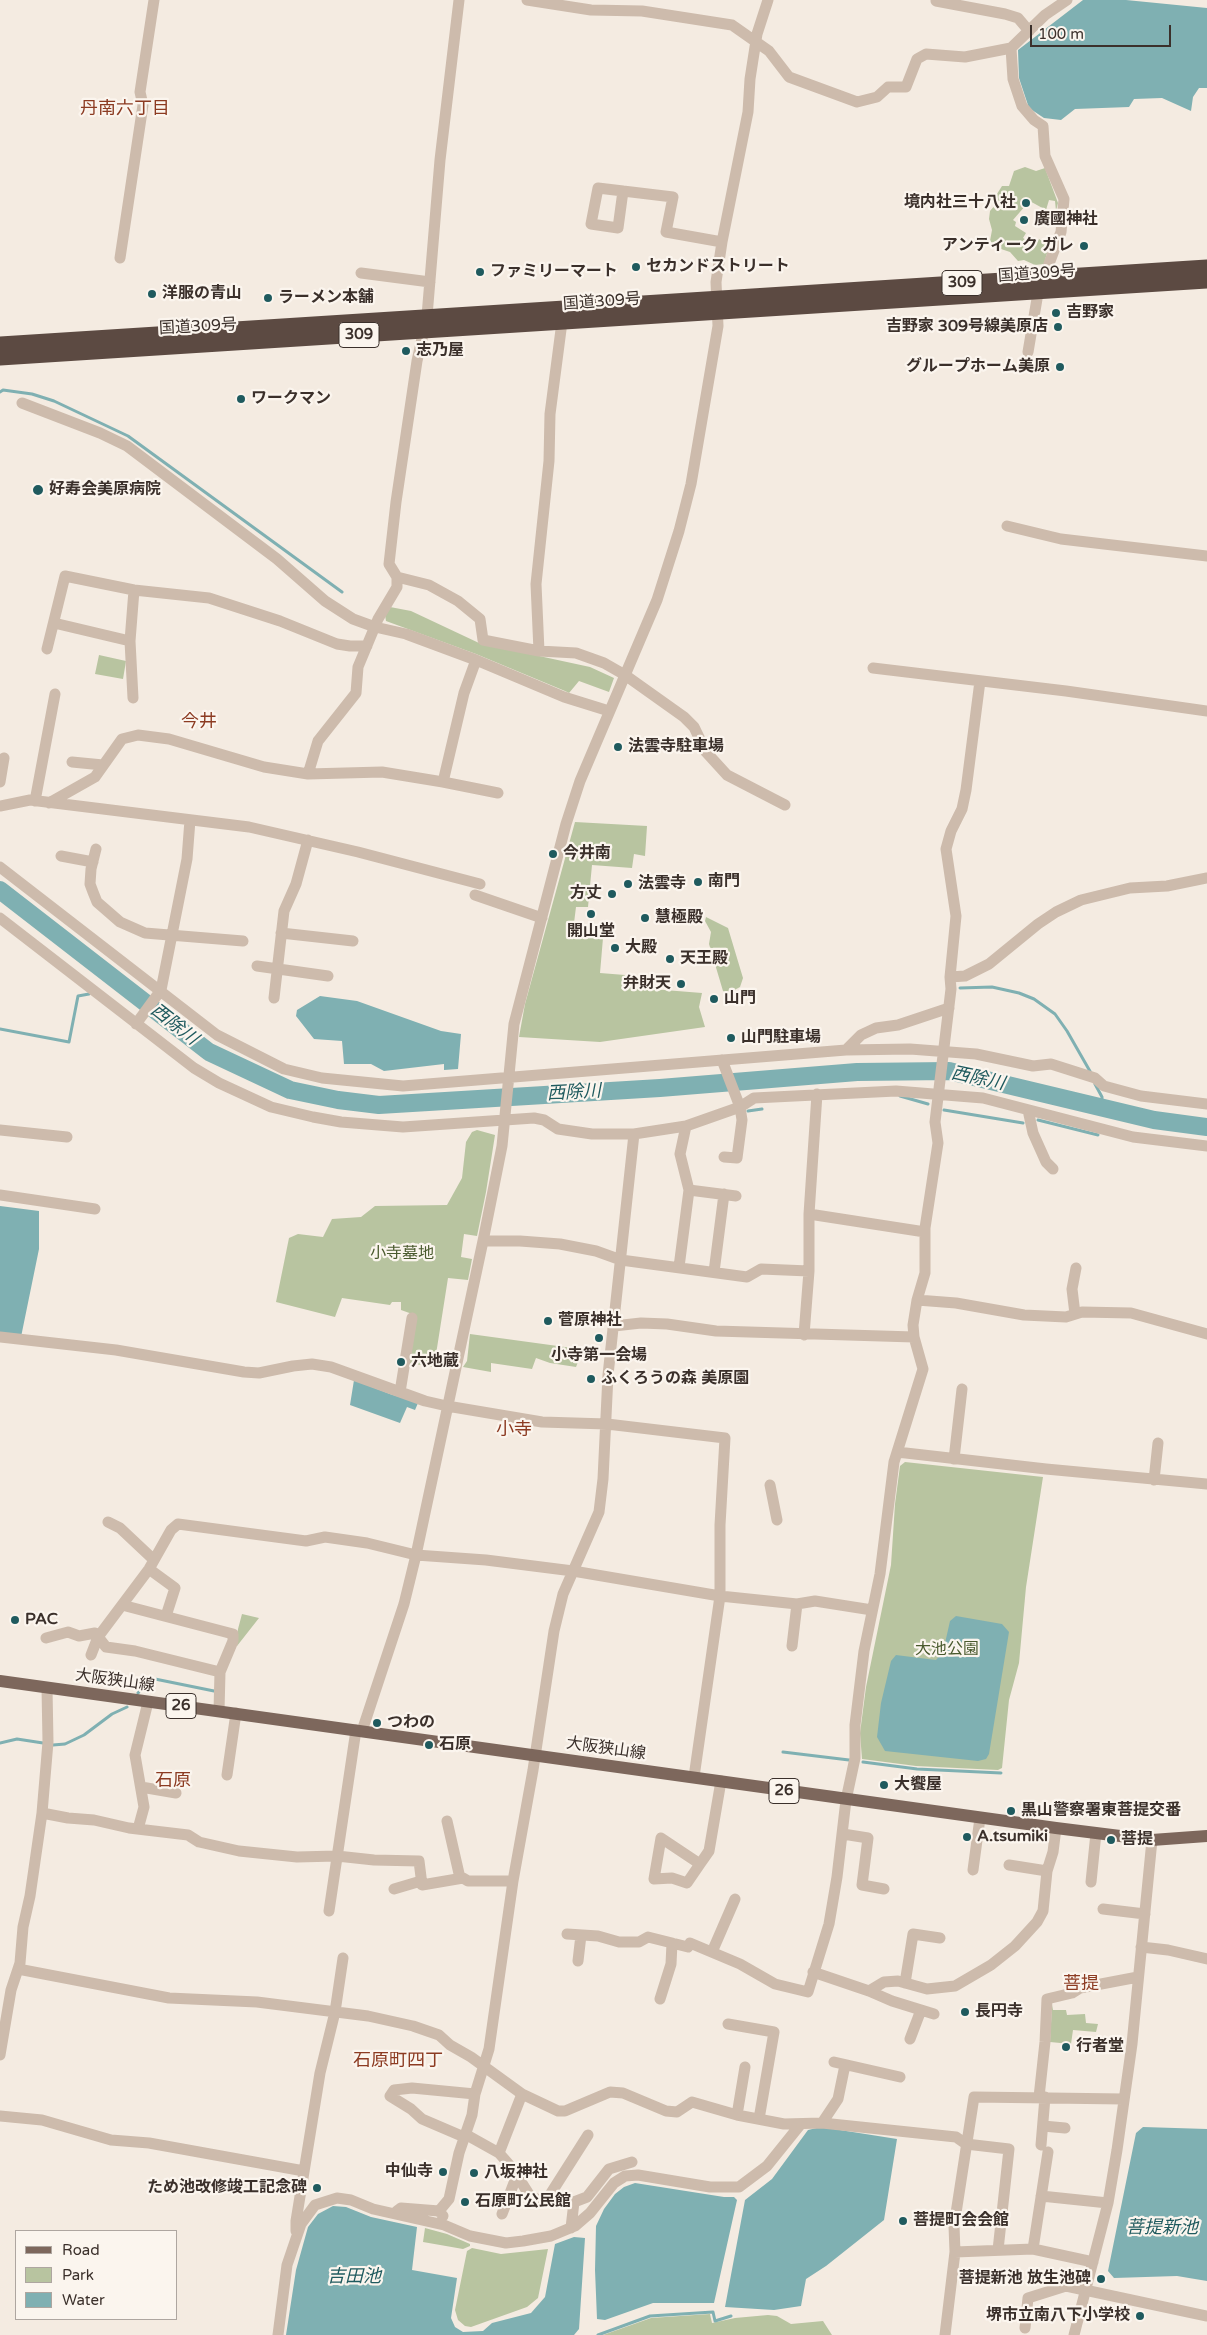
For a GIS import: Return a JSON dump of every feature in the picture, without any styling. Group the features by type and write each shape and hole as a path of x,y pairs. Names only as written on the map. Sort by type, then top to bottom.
{"highway":[{"name":"国道309号","path":"0,344 425,323 717,306 1043,284 1207,267"},
{"name":"国道309号","path":"1043,284 1207,281"},
{"name":"国道309号","path":"0,358 425,323 562,322 717,306"}],"main road":[{"name":"大阪狭山線","path":"0,1681 1056,1828 1152,1840 1207,1836"}],"street":[{"path":"120,258 143,105 140,92 154,0"},
{"path":"308,774 318,741 356,693 358,667 375,627 397,588 397,576 389,564 395,510 425,323 440,160 459,0"},
{"path":"527,0 591,10 642,11 732,25 769,51 789,77 857,102 877,97 888,87 906,88 918,59 926,54 965,57 1012,48 1045,15 1067,0"},
{"path":"329,1911 359,1731 404,1604 416,1556 483,1241 502,1146 514,1024 566,824 580,781 657,600 679,531 701,431 718,326 716,282 722,242 748,112 750,79 756,41 768,0"},
{"path":"936,1 1018,18 1029,31"},
{"path":"1012,48 1013,79 1022,106 1034,120 1043,126 1044,156 1064,199 1061,232 1043,284 1038,293 1028,352"},
{"path":"623,191 672,197 666,232 722,242"},
{"path":"362,273 430,282"},
{"path":"539,651 536,584 549,461 550,414 562,322"},
{"path":"22,403 100,433 127,446 277,559 324,601 353,619 375,627 406,634 476,660 564,697 609,711"},
{"path":"1007,526 1061,539 1207,556"},
{"path":"47,649 65,576 134,590 209,598 280,621 338,644 367,646"},
{"path":"397,576 429,585 458,601 480,619 483,640 539,651 576,653 604,663 625,675 684,717 694,727 706,752 727,775 786,804"},
{"path":"133,698 130,641 134,590"},
{"path":"54,623 130,641"},
{"path":"443,782 464,694 476,660"},
{"path":"873,668 1207,711"},
{"path":"567,1934 598,1936 619,1942 639,1942 648,1937 688,1947 690,1943 740,1964 775,1984 808,1992 830,1919 843,1834 846,1800 855,1758 855,1725 864,1651 880,1574 887,1509 897,1452 923,1368 914,1337 917,1300 925,1273 925,1232 938,1143 935,1122 942,1050 949,1008 956,916 946,849 951,831 962,809 980,681"},
{"path":"35,801 55,694"},
{"path":"48,803 95,777 122,739 138,736 169,739 264,767 308,774 382,772 498,793"},
{"path":"0,782 4,758"},
{"path":"72,762 103,765"},
{"path":"0,803 35,801 249,827 308,840 478,890 542,918"},
{"path":"138,1021 160,992 170,935 187,859 190,820"},
{"path":"274,998 284,911 296,884 308,840"},
{"path":"96,848 92,862 90,884 97,902 108,914 132,929 170,935 243,942"},
{"path":"61,856 92,862"},
{"path":"0,867 217,1035 284,1069 346,1082 403,1086 724,1064 846,1050 942,1050 976,1054 1034,1066 1052,1064 1095,1078 1104,1086 1141,1096 1207,1104"},
{"path":"950,977 964,976 989,964 1038,924 1056,912 1081,900 1130,888 1167,886 1207,878"},
{"path":"0,918 138,1021 194,1068 219,1083 272,1107 313,1118 403,1127 504,1115 544,1120 558,1129 592,1134 634,1134 686,1126 740,1107 754,1098 888,1091 938,1093 983,1098 1133,1137 1207,1146"},
{"path":"281,933 353,941"},
{"path":"258,966 328,976"},
{"path":"846,1050 861,1035 876,1028 906,1023 949,1008"},
{"path":"724,1064 740,1107 742,1120 737,1158 724,1156"},
{"path":"804,1335 809,1271 809,1214 817,1094"},
{"path":"1028,1110 1032,1133 1046,1162 1053,1169"},
{"path":"679,1268 689,1190 680,1154 686,1126"},
{"path":"0,1130 67,1137"},
{"path":"439,2211 449,2199 472,2115 475,2094 485,2068 494,2023 513,1880 554,1631 563,1594 599,1512 607,1424 608,1375 634,1134"},
{"path":"689,1190 736,1196"},
{"path":"714,1272 724,1194"},
{"path":"0,1195 95,1209"},
{"path":"809,1214 925,1232"},
{"path":"483,1241 560,1244 596,1251 621,1260 747,1277 761,1268 809,1271"},
{"path":"1075,1314 1072,1289 1076,1268"},
{"path":"917,1300 956,1303 1024,1315 1066,1317 1082,1312 1131,1313 1207,1334"},
{"path":"400,1392 412,1318"},
{"path":"614,1326 641,1323 667,1324 716,1331 914,1337"},
{"path":"0,1337 116,1350 244,1372 259,1372 312,1364 331,1367 425,1401 447,1406 542,1422 607,1424 725,1438 720,1525 720,1596 694,1777"},
{"path":"954,1459 962,1390"},
{"path":"1154,1480 1158,1443"},
{"path":"897,1452 1207,1484"},
{"path":"770,1485 777,1520"},
{"path":"108,1522 120,1528 175,1588 166,1616"},
{"path":"91,1655 98,1637 152,1565 172,1530 178,1524 306,1541 325,1537 367,1543 416,1556 486,1560 573,1571 720,1596 797,1604 815,1601 872,1610"},
{"path":"792,1646 797,1604"},
{"path":"122,1605 233,1634 233,1641 220,1672 219,1711"},
{"path":"46,1638 68,1632 79,1636 95,1633 106,1647 135,1651 220,1672"},
{"path":"0,2055 11,1990 18,1969 42,1813 48,1742 47,1688"},
{"path":"138,1829 144,1807 135,1755 148,1702"},
{"path":"227,1775 236,1714"},
{"path":"700,1864 661,1838 654,1879 672,1878 687,1883 709,1851 721,1781"},
{"path":"141,1787 176,1793"},
{"path":"42,1813 138,1829 188,1835 199,1842 239,1851 297,1857 337,1856 374,1860 419,1861 422,1885 460,1878 468,1881 513,1880"},
{"path":"973,1870 980,1818"},
{"path":"447,1821 460,1878"},
{"path":"869,1991 884,1982 898,1981 927,1989 955,1986 991,1965 1015,1946 1043,1911 1046,1898 1047,1871 1053,1852 1056,1828"},
{"path":"1091,1882 1096,1833"},
{"path":"843,1834 868,1838 862,1885 884,1889"},
{"path":"1074,2335 1108,2203 1124,2099 1152,1840"},
{"path":"1009,1865 1047,1871"},
{"path":"394,1889 421,1881"},
{"path":"712,1952 735,1899"},
{"path":"1103,1909 1145,1914"},
{"path":"905,1983 913,1934 940,1938"},
{"path":"578,1961 581,1935"},
{"path":"660,1999 670,1964 672,1943"},
{"path":"1141,1947 1168,1950 1207,1960"},
{"path":"297,2235 296,2221 320,2073 335,2012 343,1958"},
{"path":"18,1969 169,1998 257,2002 335,2012 413,2026 439,2035 450,2045 471,2057 522,2094 558,2111 565,2111 610,2092 623,2093 666,2111 677,2112 692,2102 737,2115 759,2119 800,2125 822,2123 956,2137 966,2144 1009,2149 998,2250"},
{"path":"813,1972 934,2014"},
{"path":"1033,2249 1041,2196 1044,2149 1042,2097 1047,1999 1072,1993 1080,1988 1138,1977"},
{"path":"910,2039 921,2010"},
{"path":"728,2024 774,2032 759,2119"},
{"path":"822,2123 838,2099 840,2064 900,2076"},
{"path":"737,2115 745,2067"},
{"path":"475,2094 412,2088 394,2090 390,2096 412,2109 422,2119 465,2135 499,2154 518,2176 530,2196 546,2201 574,2202 587,2197 609,2169 632,2162"},
{"path":"499,2154 522,2094"},
{"path":"945,2335 956,2252 954,2226 974,2096 1124,2099"},
{"path":"0,2116 42,2120 111,2140 149,2143 304,2171"},
{"path":"278,2335 287,2265 301,2224 315,2205 337,2198 394,2214 444,2225 470,2236 490,2241 523,2241 552,2236 571,2228 590,2213 614,2182 625,2176 638,2175 725,2189 739,2188 767,2166 800,2125"},
{"path":"1043,2126 1065,2128"},
{"path":"546,2201 588,2135"},
{"path":"502,2214 518,2176"},
{"path":"1041,2196 1108,2203"},
{"path":"571,2228 574,2202"},
{"path":"394,2214 401,2208 439,2211 445,2218 482,2233 490,2241"},
{"path":"956,2252 1033,2249 1093,2262"},
{"path":"1024,2328 1028,2298 1066,2286 1207,2316"}],"green space":[{"path":"1025,167 1036,171 1045,168 1058,203 1056,211 1055,201 1049,200 1046,210 1026,199 1024,204 1026,205 1013,220 1016,222 1015,226 1026,233 1023,238 1035,245 1039,239 1049,246 1044,264 1035,265 1024,260 1018,261 1010,252 998,248 990,241 992,230 989,219 990,211 996,204 997,194 1002,186 1009,186 1014,171"},
{"path":"390,607 411,611 479,643 590,667 614,678 609,692 579,681 569,693 476,654 386,621 385,615"},
{"path":"99,655 126,661 123,679 95,674"},
{"path":"575,822 647,826 645,856 634,854 632,868 592,865 588,907 576,907 574,923 590,926 589,936 603,938 600,973 625,975 623,982 627,987 702,993 699,1007 705,1027 600,1042 519,1037 525,1004"},
{"path":"706,917 728,928 743,978 740,987 727,994 723,991 709,944 711,932 705,921"},
{"name":"小寺墓地","path":"477,1130 495,1135 486,1192 477,1236 464,1234 461,1257 472,1259 468,1280 448,1278 434,1367 408,1363 415,1315 401,1310 401,1302 392,1302 390,1305 342,1298 335,1317 276,1302 289,1238 298,1234 323,1237 332,1219 361,1217 375,1206 447,1205 462,1178 466,1142 472,1132"},
{"path":"470,1334 583,1349 576,1367 550,1363 536,1358 532,1369 491,1363 491,1372 463,1367 467,1361"},
{"name":"大池公園","path":"905,1462 1043,1477 1026,1587 1019,1663 1009,1700 1002,1768 998,1770 916,1766 862,1759 860,1733 866,1687 891,1565 895,1504 900,1466"},
{"path":"242,1614 259,1618 237,1646 238,1629"},
{"path":"1052,2005 1053,2010 1066,2010 1067,2015 1085,2014 1086,2023 1098,2024 1096,2032 1073,2030 1071,2044 1050,2042"},
{"path":"425,2228 447,2234 470,2244 470,2246 463,2249 423,2242"},
{"path":"472,2248 501,2254 548,2249 538,2298 527,2307 471,2327 465,2326 458,2320 455,2310 467,2251"},
{"path":"710,2314 712,2323 735,2318 768,2315 777,2316 791,2324 823,2321 832,2335 603,2335 651,2318"}],"water":[{"path":"1083,0 1126,0 1207,8 1207,88 1199,88 1193,97 1191,111 1162,98 1134,99 1129,107 1075,109 1061,120 1044,118 1029,108 1019,78 1018,50"},
{"path":"320,996 357,1001 441,1031 461,1034 458,1069 444,1070 444,1064 384,1071 371,1064 344,1064 342,1041 314,1039 296,1016 297,1010"},
{"path":"0,1206 39,1211 39,1249 21,1337 0,1334"},
{"path":"354,1380 418,1403 415,1410 407,1407 400,1423 350,1405"},
{"path":"956,1616 1002,1624 1009,1632 989,1754 986,1759 978,1761 885,1751 877,1737 881,1703 891,1661 896,1655 936,1660 943,1652 950,1621"},
{"path":"821,2127 897,2139 884,2220 826,2266 806,2279 801,2306 774,2310 725,2307 745,2200 772,2179 808,2130"},
{"name":"菩提新池","path":"1143,2127 1207,2129 1207,2281 1177,2276 1114,2278 1108,2271 1136,2133"},
{"path":"635,2183 734,2197 737,2200 714,2303 653,2303 605,2320 597,2319 596,2226 604,2209 615,2194 624,2187"},
{"name":"吉田池","path":"333,2206 346,2207 371,2217 417,2227 412,2270 457,2278 451,2318 455,2327 463,2332 483,2331 492,2323 531,2313 545,2297 555,2244 574,2237 585,2238 579,2329 574,2335 286,2335 296,2270 308,2227 318,2214"}],"waterway":[{"path":"0,392 3,390 32,394 54,401 128,436 342,592"},
{"name":"西除川","path":"0,890 209,1052 290,1090 338,1100 379,1105 660,1088 857,1072 949,1071 1154,1120 1207,1127"},
{"path":"960,988 992,987 1019,993 1034,999 1055,1014 1091,1073"},
{"path":"0,1029 69,1042 78,996 89,994"},
{"path":"1095,1084 1102,1097 1102,1109"},
{"path":"900,1096 928,1104"},
{"path":"748,1111 762,1109"},
{"path":"944,1110 1023,1123"},
{"path":"1038,1120 1098,1135"},
{"path":"138,1693 146,1682 155,1679 214,1691"},
{"path":"53,1745 65,1744 84,1735 112,1714 127,1707"},
{"path":"0,1743 17,1739 43,1743"},
{"path":"783,1752 849,1760"},
{"path":"863,1762 917,1769 1001,1773"},
{"path":"598,2335 650,2316 713,2312 715,2321 731,2316"}],"place":[{"name":"境内社三十八社","path":"1026,203"},
{"name":"廣國神社","path":"1024,220"},
{"name":"アンティーク ガレ","path":"1084,246"},
{"name":"セカンドストリート","path":"636,267"},
{"name":"ファミリーマート","path":"480,272"},
{"name":"洋服の青山","path":"152,294"},
{"name":"ラーメン本舗","path":"268,298"},
{"name":"吉野家","path":"1056,313"},
{"name":"吉野家 309号線美原店","path":"1058,327"},
{"name":"志乃屋","path":"406,351"},
{"name":"グループホーム美原","path":"1060,367"},
{"name":"ワークマン","path":"241,399"},
{"name":"好寿会美原病院","path":"38,490"},
{"name":"法雲寺駐車場","path":"618,747"},
{"name":"今井南","path":"553,854"},
{"name":"南門","path":"698,882"},
{"name":"法雲寺","path":"628,884"},
{"name":"方丈","path":"612,894"},
{"name":"開山堂","path":"591,914"},
{"name":"慧極殿","path":"645,918"},
{"name":"大殿","path":"615,948"},
{"name":"天王殿","path":"670,959"},
{"name":"弁財天","path":"681,984"},
{"name":"山門","path":"714,999"},
{"name":"山門駐車場","path":"731,1038"},
{"name":"菅原神社","path":"548,1321"},
{"name":"小寺第一会場","path":"599,1338"},
{"name":"六地蔵","path":"401,1362"},
{"name":"ふくろうの森 美原園","path":"591,1379"},
{"name":"PAC","path":"15,1620"},
{"name":"つわの","path":"377,1723"},
{"name":"石原","path":"429,1745"},
{"name":"大饗屋","path":"884,1785"},
{"name":"黒山警察署東菩提交番","path":"1011,1811"},
{"name":"A.tsumiki","path":"967,1837"},
{"name":"菩提","path":"1111,1840"},
{"name":"長円寺","path":"965,2012"},
{"name":"行者堂","path":"1066,2047"},
{"name":"中仙寺","path":"443,2172"},
{"name":"八坂神社","path":"474,2173"},
{"name":"ため池改修竣工記念碑","path":"317,2188"},
{"name":"石原町公民館","path":"465,2202"},
{"name":"菩提町会会館","path":"903,2221"},
{"name":"菩提新池 放生池碑","path":"1101,2279"},
{"name":"堺市立南八下小学校","path":"1140,2316"}],"district":[{"name":"丹南六丁目","path":"125,109"},
{"name":"今井","path":"199,722"},
{"name":"小寺","path":"514,1430"},
{"name":"石原","path":"173,1781"},
{"name":"菩提","path":"1081,1984"},
{"name":"石原町四丁","path":"398,2061"}]}
